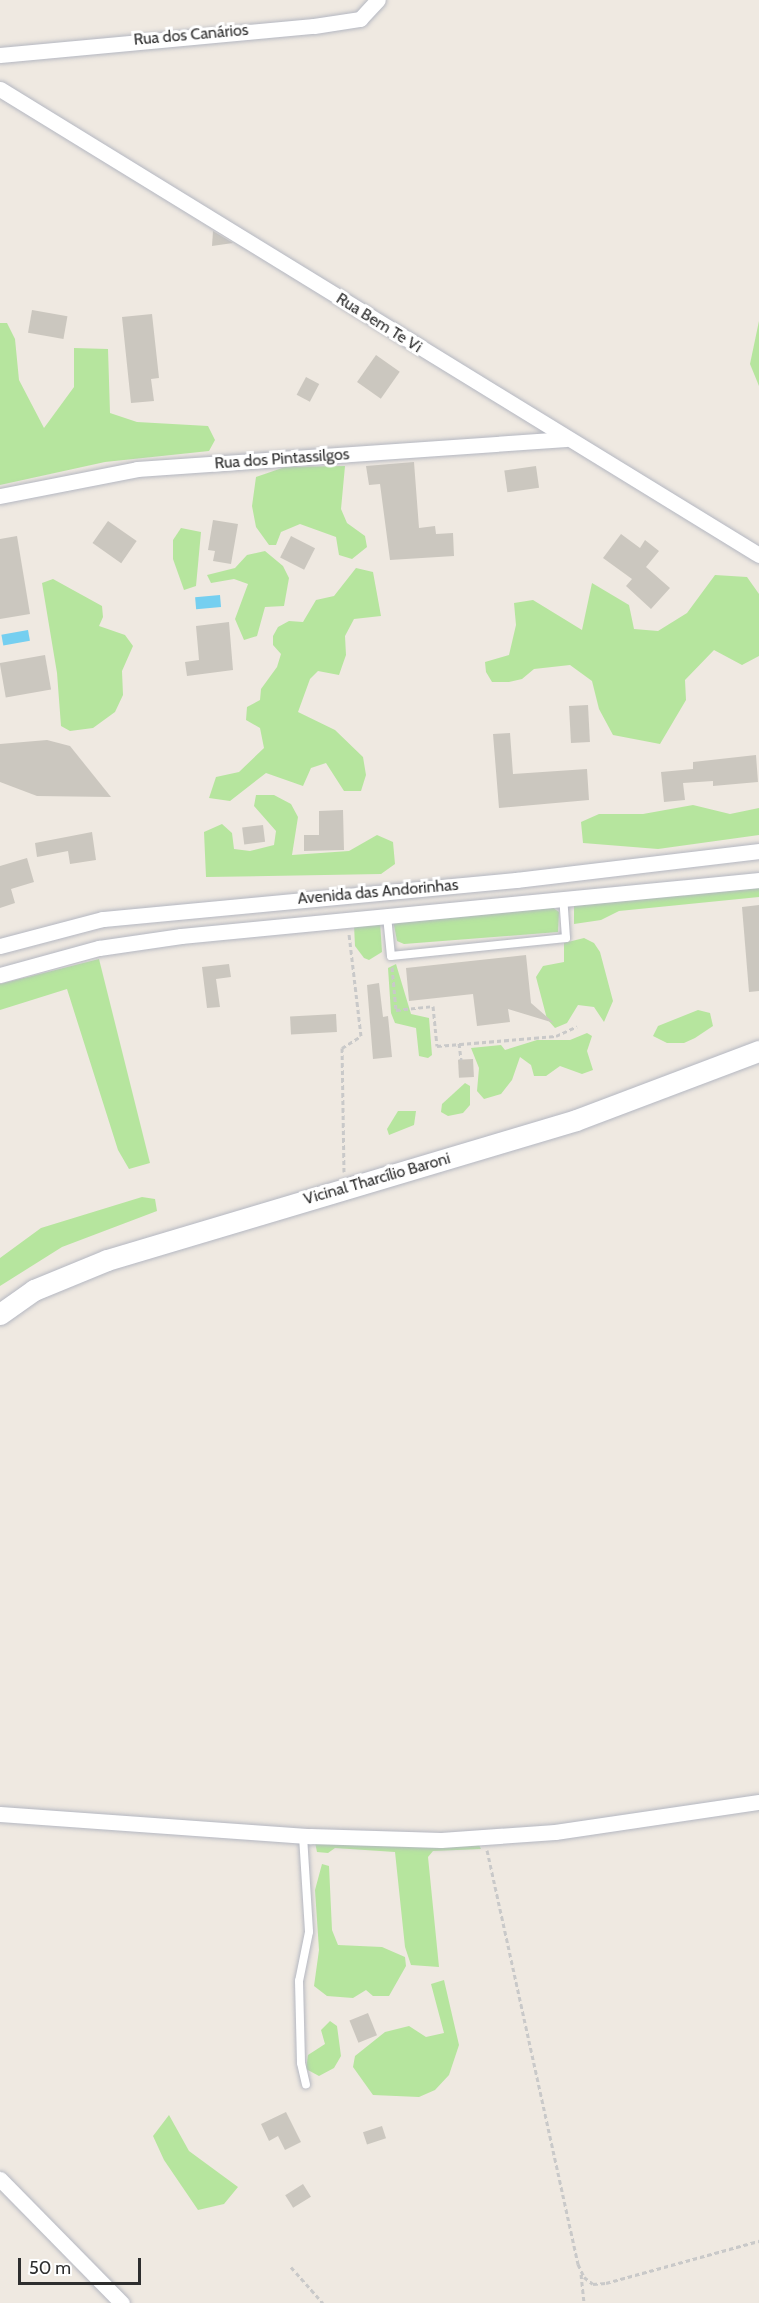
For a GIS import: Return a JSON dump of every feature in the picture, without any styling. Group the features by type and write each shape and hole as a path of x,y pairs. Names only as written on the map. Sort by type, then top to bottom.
{"main road":[{"name":"Vicinal Tharcílio Baroni","path":"0,1314 34,1290 107,1260 576,1120 759,1051"}],"street":[{"name":"Rua dos Canários","path":"0,55 314,26 360,19 378,2"},
{"name":"Rua Bem Te Vi","path":"0,89 566,439 759,555"},
{"name":"Rua dos Pintassilgos","path":"0,496 137,469 566,439"},
{"name":"Avenida das Andorinhas","path":"0,946 103,918 516,880 759,851"},
{"name":"Avenida das Andorinhas","path":"0,975 99,948 181,936 759,880"},
{"path":"0,1814 303,1836 484,1837 555,1832 759,1802"},
{"path":"0,2179 122,2303"}],"lane":[{"path":"387,916 390,956 566,938 563,899"},
{"path":"303,1836 309,1932 298,1981 301,2063 306,2084"}],"path":[{"path":"345,1188 342,1048 361,1035 348,920"},
{"path":"390,956 396,1010 433,1006 437,1046 556,1035 577,1026"},
{"path":"459,1043 461,1060"},
{"path":"484,1837 580,2269 585,2303"},
{"path":"580,2269 593,2284 606,2283 759,2241"},
{"path":"291,2267 323,2303"}],"green space":[{"path":"759,321 759,386 750,364"},
{"path":"0,323 7,323 15,339 19,380 44,428 74,387 74,348 108,349 110,413 137,422 208,426 215,440 209,451 105,462 0,485"},
{"path":"345,466 341,509 347,523 365,536 367,547 352,559 339,555 336,537 300,524 281,532 276,545 269,545 256,527 252,506 256,477 285,467"},
{"path":"181,528 201,532 196,586 184,590 173,559 173,540"},
{"path":"265,551 283,566 289,578 284,606 265,607 257,636 244,640 235,619 248,584 234,579 211,583 207,575 235,568 247,555"},
{"path":"356,568 373,572 381,616 354,619 345,636 346,655 339,675 318,671 310,679 298,712 335,730 363,757 366,775 361,791 344,791 326,763 311,768 303,786 266,773 230,801 209,798 216,777 239,772 264,748 260,728 246,720 247,707 260,700 261,689 277,667 281,654 273,645 273,636 278,627 289,621 303,622 316,600 334,596"},
{"path":"715,575 747,577 759,594 759,656 742,665 714,650 685,680 686,700 660,744 613,735 599,709 592,681 570,665 534,669 522,679 509,682 492,682 486,672 485,662 509,655 516,625 514,603 533,600 582,630 592,583 629,605 634,629 658,631 687,613"},
{"path":"53,579 102,606 103,617 99,626 125,635 133,646 122,671 123,695 115,712 93,728 70,731 61,726 57,673 42,583"},
{"path":"256,795 274,795 291,804 298,817 292,855 349,851 377,835 393,842 395,864 381,874 206,877 204,832 222,824 232,833 234,849 250,851 274,845 276,831 254,806"},
{"path":"693,805 730,814 759,808 759,835 658,849 583,843 581,822 599,814 643,814"},
{"path":"759,885 759,897 619,911 601,920 574,924 574,904"},
{"path":"549,905 559,912 558,932 404,944 397,941 393,920"},
{"path":"380,921 382,952 369,960 364,958 355,946 354,925"},
{"path":"584,938 594,943 600,952 613,1001 604,1022 594,1007 578,1005 567,1023 555,1028 547,1019 536,977 543,966 564,962 564,943"},
{"path":"99,959 150,1163 129,1169 118,1150 67,989 0,1010 0,984"},
{"path":"396,964 411,1014 429,1018 432,1055 428,1058 419,1056 416,1028 395,1023 391,1013 388,968"},
{"path":"698,1010 710,1013 713,1026 695,1038 684,1043 667,1043 653,1036 658,1026"},
{"path":"587,1033 592,1036 587,1051 593,1070 582,1074 560,1066 546,1076 534,1076 531,1065 520,1057 512,1080 501,1094 484,1099 477,1091 479,1068 471,1048 501,1045 505,1050 537,1040 570,1040"},
{"path":"465,1083 470,1086 470,1105 463,1113 448,1116 441,1112 442,1104"},
{"path":"398,1111 416,1111 414,1125 389,1135 387,1129"},
{"path":"142,1197 155,1199 157,1211 62,1247 0,1286 0,1258 41,1228"},
{"path":"477,1841 481,1849 433,1851 428,1857 439,1967 411,1965 405,1947 395,1852 335,1848 328,1853 317,1852 315,1842"},
{"path":"322,1864 329,1866 332,1930 338,1945 382,1947 405,1957 406,1966 389,1996 373,1996 366,1990 353,1998 327,1996 314,1986 319,1950 315,1890"},
{"path":"444,1980 459,2045 449,2075 435,2090 419,2097 373,2095 353,2067 355,2056 385,2032 409,2026 426,2037 444,2033 431,1984"},
{"path":"330,2021 337,2026 341,2056 334,2068 319,2076 306,2069 308,2055 325,2044 321,2030"},
{"path":"169,2115 189,2151 238,2187 224,2204 198,2210 164,2160 153,2136"}],"water":[{"path":"220,595 221,607 196,609 195,597"},
{"path":"28,630 30,641 3,646 1,635"}],"building":[{"path":"213,231 233,243 212,246"},
{"path":"32,310 67,316 63,339 28,333"},
{"path":"152,314 159,378 151,379 154,401 131,403 122,317"},
{"path":"376,355 400,372 381,399 357,382"},
{"path":"306,377 319,384 310,402 297,395"},
{"path":"414,462 419,528 435,526 436,534 453,533 454,556 390,560 380,484 369,485 366,466"},
{"path":"536,466 539,488 507,492 504,470"},
{"path":"213,520 238,524 231,564 213,561 215,551 208,550"},
{"path":"108,521 137,541 121,563 93,543"},
{"path":"621,534 640,548 645,540 659,551 646,567 670,588 651,609 626,586 632,579 603,558"},
{"path":"17,536 30,614 0,619 0,539"},
{"path":"291,536 315,548 304,570 280,557"},
{"path":"229,622 233,670 187,676 185,662 199,660 196,626"},
{"path":"45,655 51,689 6,697 0,663"},
{"path":"588,705 590,742 571,743 569,706"},
{"path":"510,733 513,774 587,769 589,800 499,808 493,734"},
{"path":"47,740 70,746 111,797 37,796 0,782 0,744"},
{"path":"756,755 758,782 713,786 713,781 683,783 685,800 664,802 661,772 693,769 693,762"},
{"path":"343,810 344,850 304,851 304,835 319,835 319,811"},
{"path":"263,825 265,842 244,844 242,828"},
{"path":"92,832 96,860 70,864 68,851 37,857 35,843"},
{"path":"27,858 34,882 11,889 15,903 0,908 0,866"},
{"path":"759,905 759,991 749,992 742,907"},
{"path":"526,955 531,1003 554,1023 508,1009 510,1022 477,1026 473,994 409,1001 406,968"},
{"path":"229,964 231,977 216,979 220,1007 207,1008 202,967"},
{"path":"379,983 383,1017 388,1016 392,1057 373,1059 367,985"},
{"path":"336,1014 337,1032 291,1034 290,1016"},
{"path":"473,1059 474,1077 459,1078 458,1060"},
{"path":"368,2013 377,2035 358,2043 349,2020"},
{"path":"286,2112 301,2142 285,2150 278,2136 269,2141 261,2124"},
{"path":"382,2126 386,2138 367,2145 363,2132"},
{"path":"303,2184 311,2197 293,2208 285,2195"}]}
